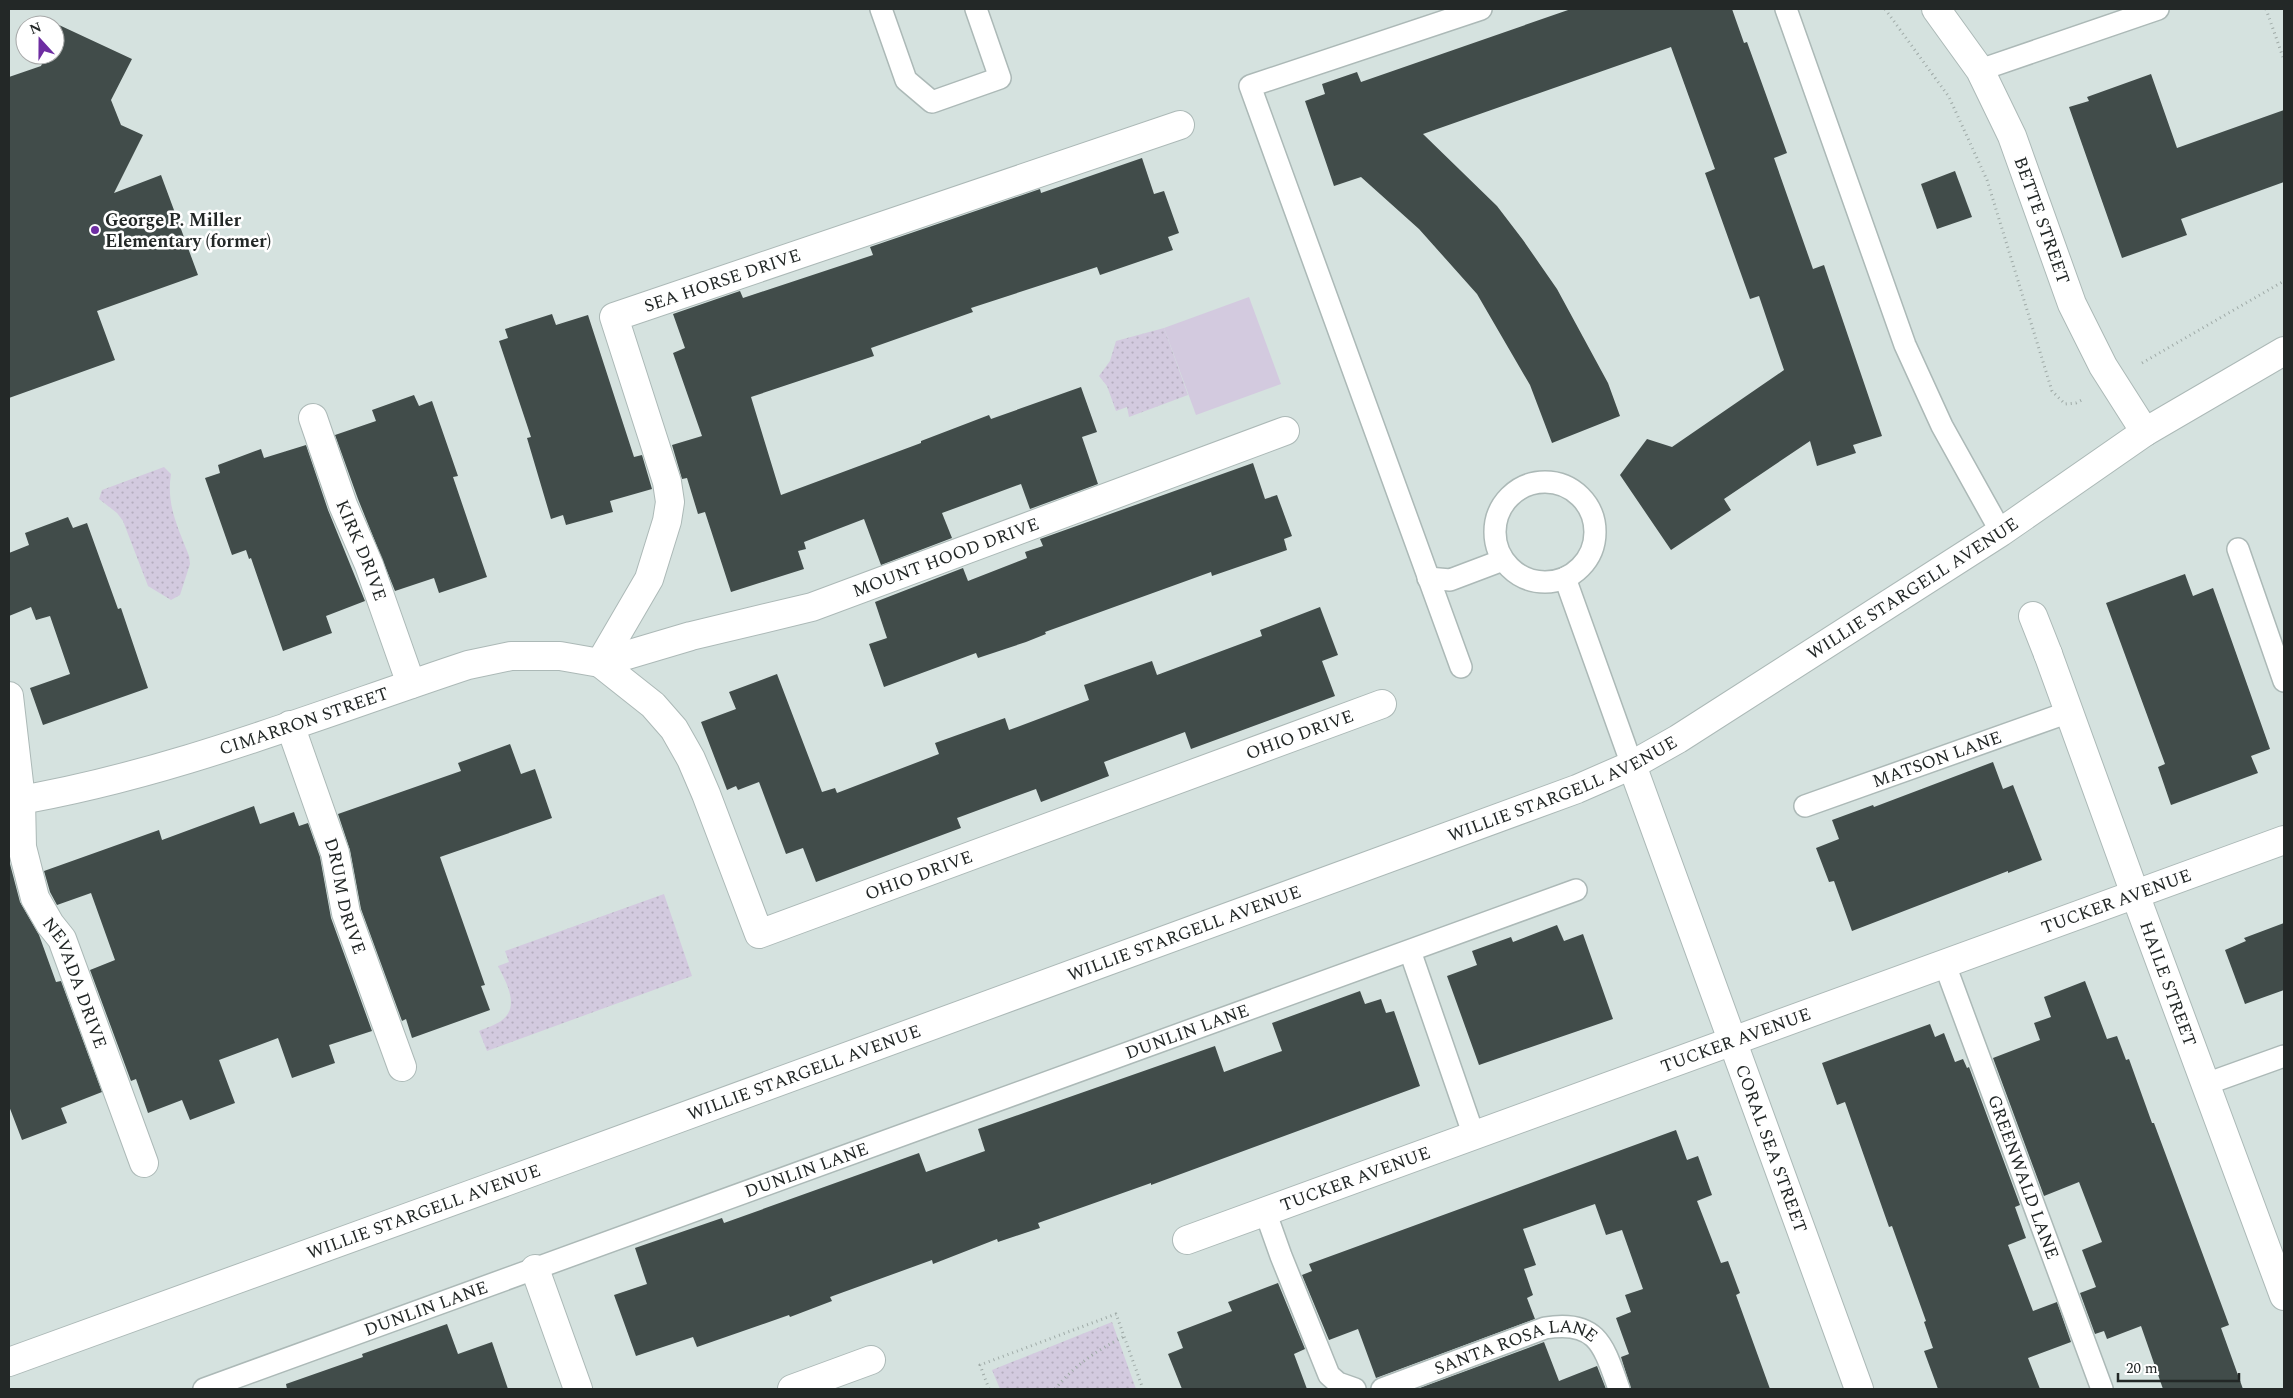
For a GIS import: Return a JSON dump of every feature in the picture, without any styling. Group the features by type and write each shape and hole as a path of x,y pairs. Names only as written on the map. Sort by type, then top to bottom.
{"street":[{"name":"BETTE STREET","path":"1936,9 1980,70 2012,136 2072,304 2103,366 2145,432"},
{"name":"SEA HORSE DRIVE","path":"600,663 649,579 667,521 670,502 667,482 614,317 1180,125"},
{"name":"WILLIE STARGELL AVENUE","path":"9,1362 1568,792 1632,765 1678,739 2001,532 2145,432 2284,351"},
{"name":"KIRK DRIVE","path":"313,418 342,505 369,566 411,684"},
{"name":"MOUNT HOOD DRIVE","path":"600,663 691,636 812,607 1285,431"},
{"name":"HAILE STREET","path":"2033,616 2206,1084 2278,1261 2284,1296"},
{"name":"CIMARRON STREET","path":"15,801 100,783 182,762 468,665 511,656 560,656 600,663"},
{"name":"OHIO DRIVE","path":"600,663 653,704 674,730 691,759 758,934 1382,704"},
{"name":"NEVADA DRIVE","path":"9,696 15,801 22,847 35,898 50,924 62,939 144,1163"},
{"name":"DRUM DRIVE","path":"290,725 335,853 346,913 402,1067"},
{"name":"CORAL SEA STREET","path":"1632,765 1859,1389"},
{"name":"TUCKER AVENUE","path":"1187,1240 1946,965 2284,840"},
{"path":"534,1270 578,1389"},
{"path":"804,1387 871,1360"}],"lane":[{"path":"881,9 906,80 932,102 1000,78 976,9"},
{"path":"1461,667 1250,86 1481,9"},
{"path":"1786,9 1905,345 1942,426 2001,532"},
{"path":"1980,70 2158,9"},
{"path":"1541,481 1559,483 1574,491 1587,504 1594,520 1595,537 1590,554 1580,568 1565,578 1552,582 1538,582 1524,578 1512,570 1503,560 1495,544 1494,527 1500,510 1510,496 1524,486 1541,481"},
{"path":"2238,549 2284,681"},
{"path":"1428,578 1450,580 1503,560"},
{"path":"1565,578 1632,765"},
{"name":"MATSON LANE","path":"1805,806 2069,712"},
{"name":"DUNLIN LANE","path":"204,1389 1576,890"},
{"path":"1410,951 1474,1136"},
{"name":"GREENWALD LANE","path":"1946,965 2102,1389"},
{"path":"2206,1084 2284,1056"},
{"path":"1265,1211 1329,1375 1338,1383 1355,1389"},
{"name":"SANTA ROSA LANE","path":"1382,1389 1545,1328 1562,1326 1586,1332 1598,1340 1605,1349 1619,1389"}],"path":[{"path":"1886,9 1949,97 1987,180 2052,391 2064,404 2076,403 2089,397"},
{"path":"2266,9 2284,60"},
{"path":"2136,367 2284,281"},
{"path":"989,1389 980,1365 1116,1314 1143,1389"},
{"path":"1055,1389 1067,1374 1093,1354 1125,1336"}],"shaded area":[{"path":"1249,297 1281,384 1196,415 1164,328"},
{"path":"1164,328 1188,395 1129,417 1127,407 1116,411 1107,386 1099,376 1110,361 1116,341"},
{"path":"164,467 171,474 170,496 172,506 190,564 180,595 171,600 148,586 123,521 117,513 99,499 102,490"},
{"path":"664,894 692,976 487,1051 479,1031 501,1021 510,1009 510,994 498,966 509,962 505,951"},
{"path":"1112,1322 1136,1389 1000,1389 992,1370"}],"building":[{"path":"1571,9 1732,9 1744,43 1747,42 1787,153 1774,158 1813,269 1824,265 1882,436 1853,445 1856,453 1817,466 1810,441 1724,499 1731,510 1671,550 1620,475 1647,439 1672,447 1784,370 1759,296 1750,299 1705,173 1715,169 1671,47 1423,134 1497,206 1523,240 1557,289 1608,383 1620,416 1552,443 1530,385 1477,294 1419,229 1361,177 1334,186 1305,101 1325,94 1322,84 1357,72 1361,82"},
{"name":"George P. Miller Elementary (former)","path":"65,28 132,59 111,100 121,125 143,135 114,193 161,175 198,275 97,311 115,360 9,398 9,77 41,66 65,65"},
{"path":"2151,74 2177,148 2284,110 2284,182 2181,219 2187,235 2122,258 2069,107 2089,101 2087,97"},
{"path":"1142,158 1154,194 1164,191 1179,233 1168,237 1173,250 1100,275 1097,267 971,308 973,312 871,348 874,356 751,397 781,495 921,443 921,441 989,415 991,419 1081,387 1097,432 1082,437 1098,484 1030,509 1021,484 942,513 952,538 881,565 864,519 804,542 806,549 798,551 804,569 731,592 705,512 698,514 687,478 682,479 672,445 702,436 673,353 685,348 673,314 740,291 743,298 873,255 870,247 1040,189 1041,193"},
{"path":"1955,171 1972,217 1937,229 1921,184"},
{"path":"552,314 556,325 588,315 634,457 642,455 652,489 610,501 613,512 566,525 563,515 551,519 527,438 531,437 499,341 508,338 505,329"},
{"path":"414,395 419,406 432,401 458,476 453,477 487,577 439,593 434,578 395,591 358,499 335,435 376,421 372,410"},
{"path":"306,445 328,510 365,601 326,616 332,633 283,651 251,558 249,559 246,550 232,555 205,478 220,473 218,465 261,449 264,458"},
{"path":"1253,463 1265,499 1277,495 1292,536 1284,539 1287,550 1212,576 1211,572 1045,632 1046,634 1026,642 978,658 976,653 884,687 869,644 887,638 875,602 963,568 968,581 1027,558 1025,552 1043,546 1040,539"},
{"path":"68,517 73,528 87,523 118,609 121,608 148,688 43,725 30,688 70,674 50,616 36,620 31,607 9,616 9,553 29,545 25,533"},
{"path":"2185,574 2193,596 2213,588 2270,749 2251,756 2258,773 2171,805 2158,767 2165,764 2106,603"},
{"path":"1320,607 1338,655 1322,661 1335,696 1191,749 1185,732 1104,762 1109,776 1041,802 1036,789 957,818 961,828 816,882 803,848 786,854 759,782 738,790 736,786 727,790 701,722 736,709 729,692 777,674 822,792 835,788 837,793 939,754 935,743 1005,718 1009,730 1089,700 1084,685 1152,661 1157,675 1262,636 1260,630"},
{"path":"510,744 521,774 535,769 552,818 440,857 485,985 481,986 490,1010 412,1038 406,1019 402,1021 361,909 350,850 338,814 461,771 458,763"},
{"path":"1993,762 2003,789 2013,785 2042,860 2008,873 2008,871 1852,931 1834,881 1829,882 1816,848 1839,839 1832,820 1873,805 1874,807"},
{"path":"254,806 260,824 294,812 299,826 308,823 320,857 331,918 372,1031 329,1045 335,1063 292,1078 278,1038 219,1060 235,1103 190,1120 182,1100 148,1113 136,1079 131,1081 90,970 115,960 91,893 57,905 50,892 44,871 159,830 162,840"},
{"path":"10,864 20,902 39,935 56,982 61,981 102,1092 61,1108 67,1123 22,1140 9,1106"},
{"path":"2284,923 2284,990 2245,1004 2225,950 2246,941 2244,938"},
{"path":"1557,925 1564,941 1583,934 1613,1019 1479,1065 1447,976 1477,965 1472,951 1511,937 1513,942"},
{"path":"2085,981 2107,1039 2117,1036 2126,1060 2129,1059 2152,1123 2154,1123 2229,1325 2221,1328 2243,1389 2163,1389 2141,1326 2107,1339 2104,1331 2095,1334 2080,1293 2096,1287 2082,1250 2102,1242 2079,1182 2044,1196 1993,1058 2040,1040 2034,1023 2051,1017 2044,997"},
{"path":"1360,991 1365,1004 1381,999 1386,1013 1394,1011 1420,1086 1151,1185 1151,1183 1038,1223 1040,1228 998,1242 997,1239 933,1264 932,1260 830,1297 832,1301 790,1317 789,1315 697,1347 693,1337 636,1356 614,1295 647,1284 635,1248 722,1218 724,1223 919,1153 926,1172 985,1151 978,1129 1215,1046 1224,1072 1282,1051 1272,1023"},
{"path":"1930,1024 1935,1037 1944,1033 1955,1062 1963,1059 1967,1068 1969,1067 2020,1205 2015,1207 2026,1238 2008,1245 2033,1311 2057,1302 2071,1342 2028,1358 2040,1389 1938,1389 1924,1351 1933,1348 1924,1322 1926,1321 1892,1226 1889,1227 1845,1102 1837,1105 1822,1063"},
{"path":"1676,1130 1687,1160 1698,1156 1712,1195 1697,1201 1721,1263 1728,1261 1740,1293 1736,1295 1770,1389 1631,1389 1621,1357 1629,1354 1616,1318 1631,1312 1625,1295 1643,1289 1622,1230 1606,1235 1595,1204 1523,1229 1536,1265 1524,1269 1533,1295 1527,1298 1535,1319 1376,1378 1358,1329 1329,1340 1302,1275 1312,1271 1309,1264"},
{"path":"1278,1283 1305,1349 1294,1354 1307,1389 1182,1389 1168,1354 1183,1348 1177,1332 1232,1311 1228,1302"},
{"path":"447,1324 458,1354 492,1342 508,1389 287,1389 286,1384 363,1357 362,1354"},
{"path":"1544,1342 1559,1381 1597,1366 1606,1389 1417,1389"}],"place":[{"name":"George P. Miller Elementary (former)","path":"95,230"}]}
